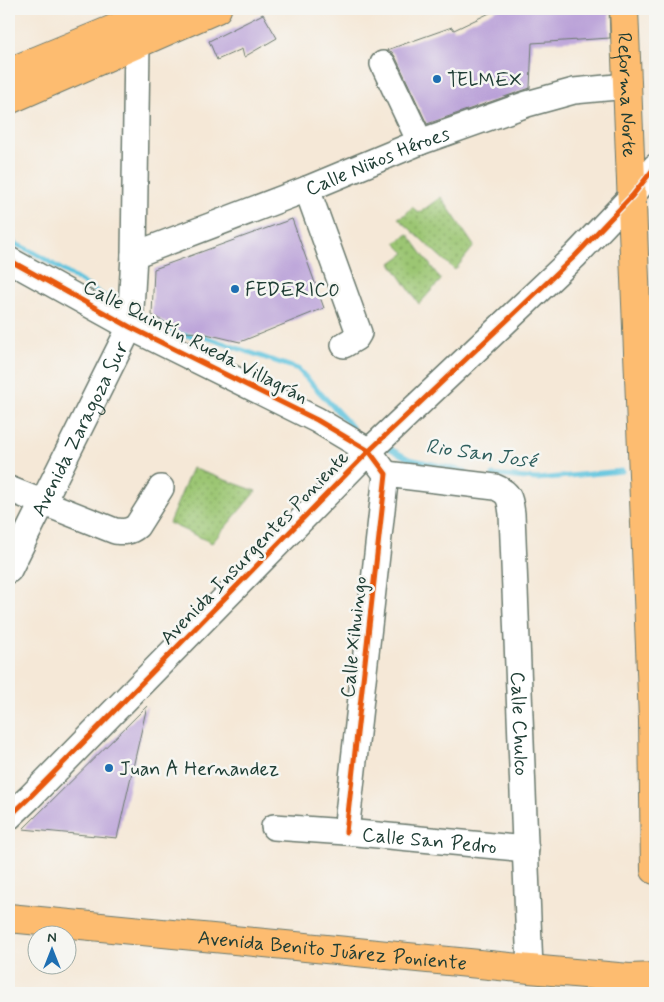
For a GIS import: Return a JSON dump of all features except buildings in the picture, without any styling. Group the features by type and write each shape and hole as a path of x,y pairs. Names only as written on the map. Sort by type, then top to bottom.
{"main road":[{"path":"9,100 162,9"},
{"path":"9,72 137,24 217,9"},
{"name":"Reforma Norte","path":"624,9 654,720 655,870"},
{"name":"Avenida Benito Juárez Poniente","path":"9,918 530,969 629,978 655,977"}],"street":[{"name":"Avenida Zaragoza Sur","path":"9,570 131,321 134,255 137,24"},
{"path":"383,64 420,142"},
{"name":"Calle Niños Héroes","path":"134,255 307,189 420,142 527,104 574,91 627,86"},
{"name":"Avenida Insurgentes Poniente","path":"9,817 377,444 575,256 632,196 655,167"},
{"path":"307,189 350,337"},
{"name":"Calle Quintín Rueda Villagrán","path":"9,260 131,321 317,420 377,444"},
{"path":"377,444 386,474"},
{"name":"Calle Chulco","path":"386,474 495,487 504,490 510,498 530,969"},
{"name":"Calle Xihuingo","path":"346,832 386,474"},
{"path":"9,489 115,531 122,532 137,526 161,488"},
{"name":"Calle San Pedro","path":"274,827 346,832 526,850"}],"green space":[{"path":"441,197 474,246 455,270 398,218 406,214 412,207 419,213"},
{"path":"408,234 441,280 419,304 391,263 405,253 395,243"},
{"path":"192,468 256,491 212,543 169,523"}],"waterway":[{"name":"Rio San José","path":"9,241 35,253 125,307"},
{"name":"Rio San José","path":"137,313 181,335 208,338 298,369 352,427"},
{"name":"Rio San José","path":"385,446 409,459 465,471"},
{"name":"Rio San José","path":"493,475 537,479 622,471"}],"cycle path":[{"path":"9,817 369,451 575,256 632,196 655,167"},
{"path":"9,260 130,327 317,420 369,451 386,474 346,832"}],"place":[{"name":"TELMEX","path":"437,79"},
{"name":"FEDERIC0","path":"235,289"},
{"name":"Juan A Hernandez","path":"109,768"}]}
